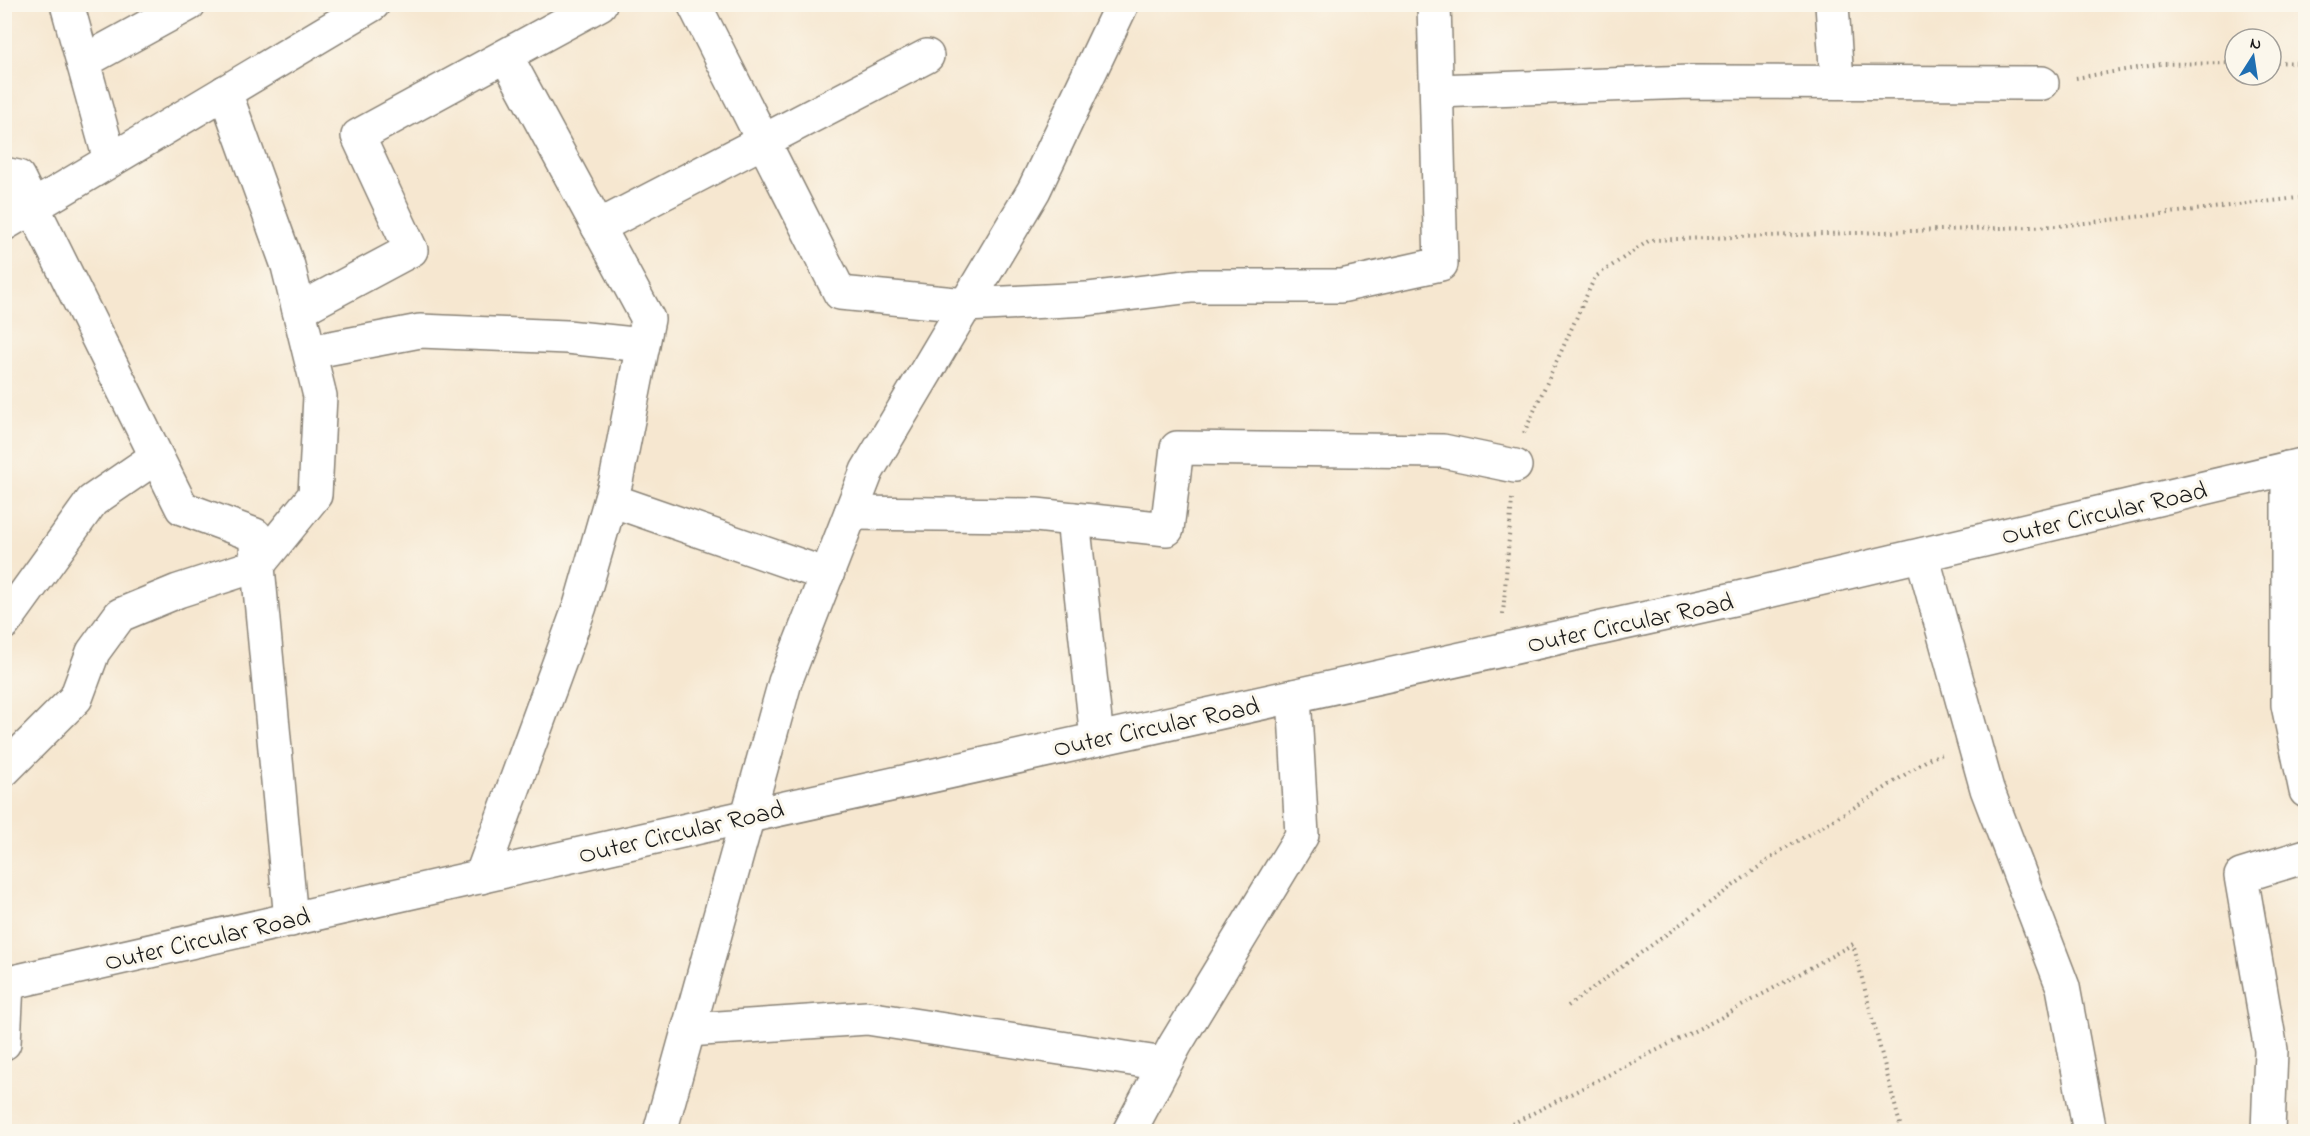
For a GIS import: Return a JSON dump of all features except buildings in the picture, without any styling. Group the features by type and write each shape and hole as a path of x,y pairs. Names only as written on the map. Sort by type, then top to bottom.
{"street":[{"path":"67,4 110,160"},
{"path":"83,62 189,4"},
{"path":"4,224 373,4"},
{"path":"299,310 411,250 358,136 600,4"},
{"path":"694,4 840,293 966,305 1087,299 1192,286 1341,286 1441,264 1434,4"},
{"path":"660,1131 785,682 867,471 1034,190 1122,4"},
{"path":"1832,4 1837,82"},
{"path":"481,877 580,606 611,500 648,319 506,56"},
{"path":"598,226 927,56"},
{"path":"1437,91 1690,82 2042,83"},
{"path":"4,770 76,698 93,652 120,615 178,591 258,565 315,495 320,396 288,266 225,92"},
{"path":"4,174 18,177 182,508 255,535 291,920"},
{"path":"310,352 420,331 567,337 643,345"},
{"path":"851,513 1036,515 1167,529 1177,448 1443,451 1515,466"},
{"path":"4,623 93,501 156,457"},
{"path":"2297,466 2288,705 2305,788"},
{"name":"Outer Circular Road","path":"6,984 747,816 1738,598 2297,466"},
{"path":"611,500 827,575"},
{"path":"1073,519 1097,740"},
{"path":"1922,555 1987,789 2063,987 2090,1131"},
{"path":"1129,1131 1164,1064 1302,835 1294,696"},
{"path":"2268,1131 2271,1050 2241,876 2306,856"},
{"path":"4,1043 6,984"},
{"path":"688,1030 867,1018 1164,1064"}],"path":[{"path":"2283,62 2306,63"},
{"path":"2042,83 2162,64 2223,63"},
{"path":"1500,651 1516,448 1595,277 1650,240 2059,226 2306,197"},
{"path":"1568,1006 1782,850 1870,798 1930,758 1974,744"},
{"path":"1496,1131 1720,1018 1853,944 1902,1131"}]}
